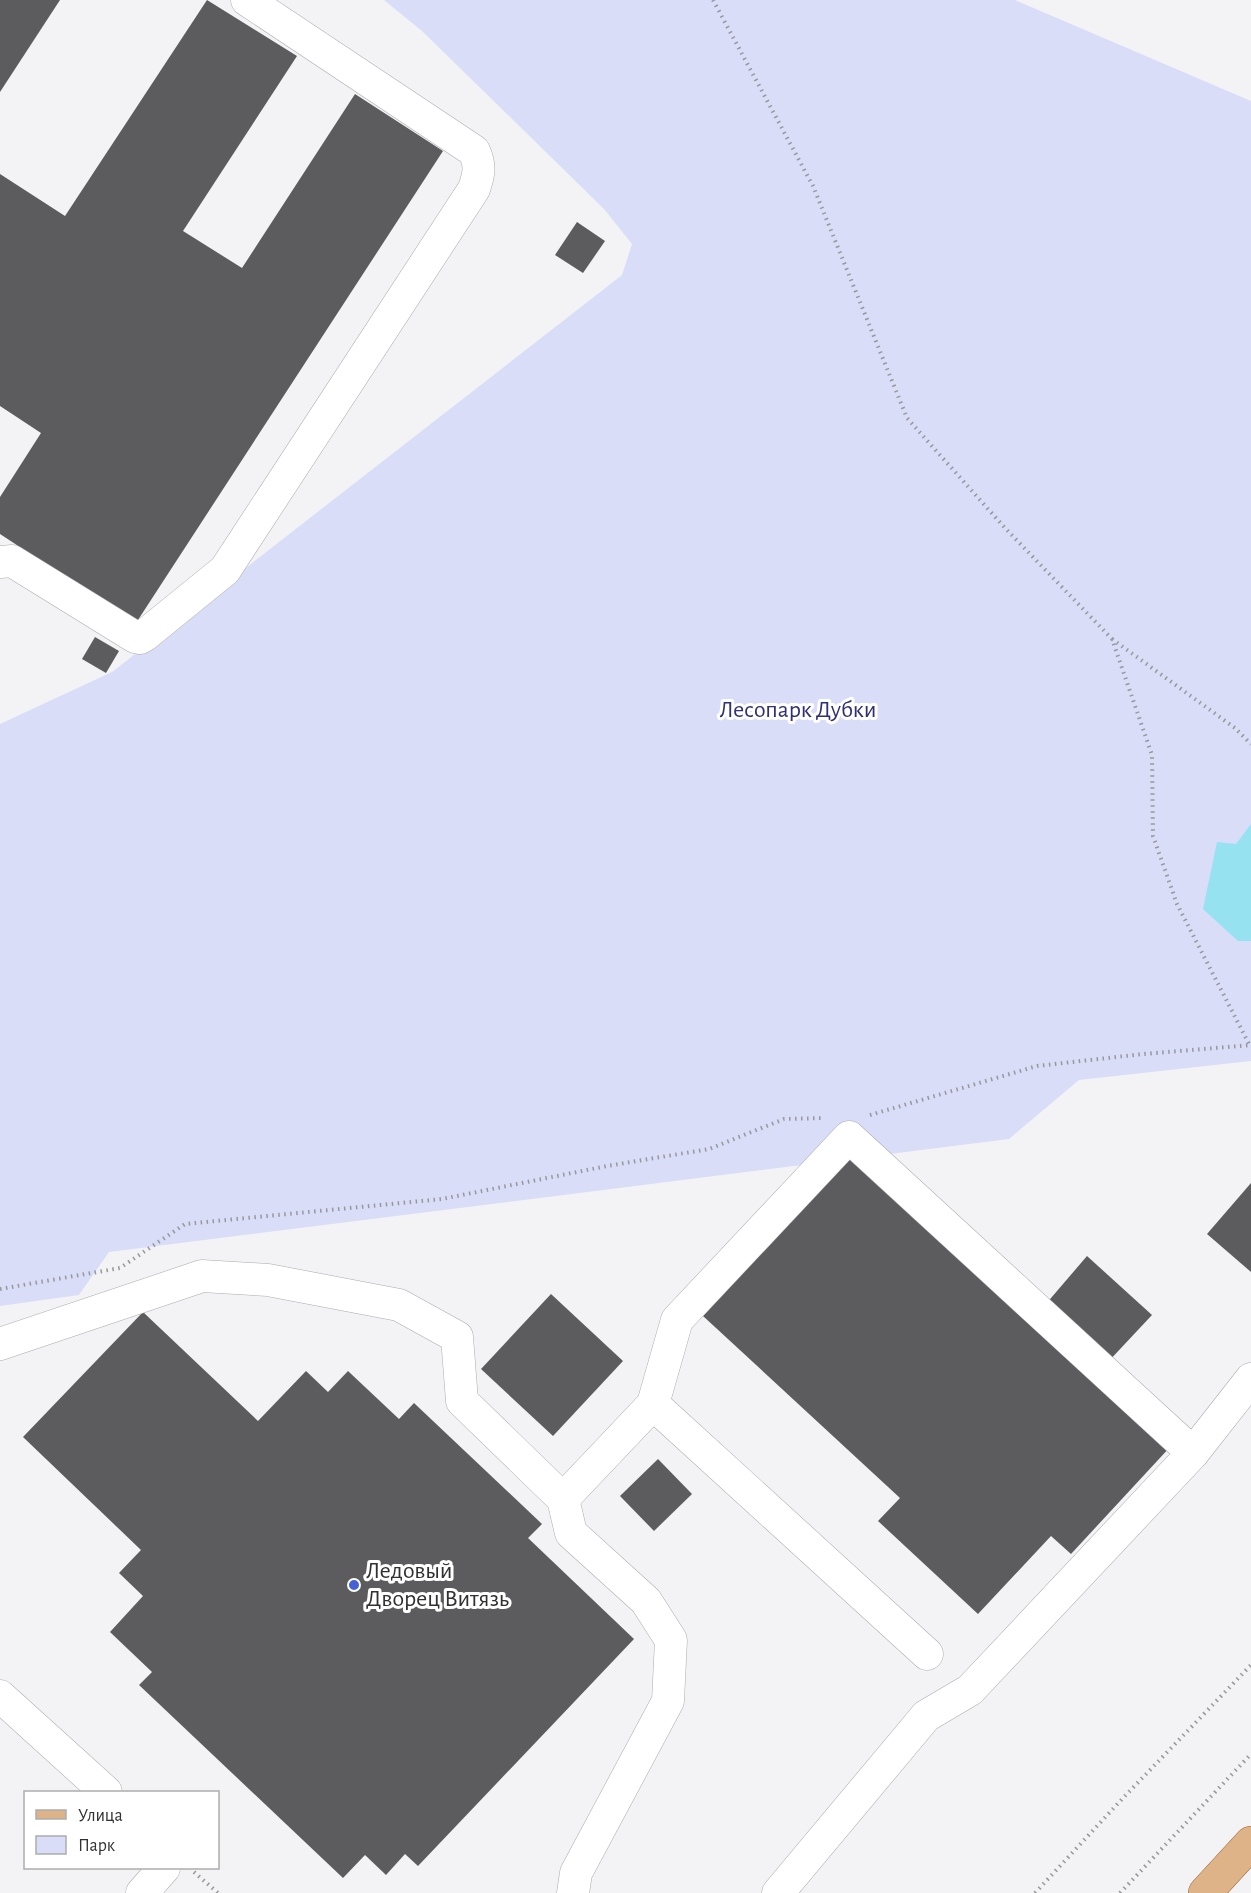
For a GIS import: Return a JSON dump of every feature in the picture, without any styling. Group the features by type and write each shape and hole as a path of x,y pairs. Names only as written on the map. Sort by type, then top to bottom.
{"main road":[{"path":"1205,1893 1251,1843"}],"lane":[{"path":"0,562 12,561 135,637 140,638 145,635 225,570 474,189 479,172 479,162 474,151 247,0"},
{"path":"563,1499 653,1404 677,1320 849,1137 1192,1453"},
{"path":"0,1344 202,1276 268,1280 399,1305 457,1336 462,1401 563,1499 571,1533 646,1601 671,1640 668,1701 576,1873 573,1893"},
{"path":"778,1893 926,1716 970,1690 1192,1453 1251,1378"},
{"path":"653,1404 927,1654"},
{"path":"0,1696 105,1791"},
{"path":"142,1893 163,1869"}],"path":[{"path":"713,0 813,186 907,418 1005,528 1112,639 1235,728 1251,744"},
{"path":"866,1116 1037,1066 1143,1054 1250,1046 1177,904 1152,836 1152,755 1112,639"},
{"path":"0,1289 120,1268 185,1224 442,1199 585,1170 709,1149 784,1119 831,1118"},
{"path":"1035,1893 1251,1665"},
{"path":"1120,1893 1251,1754"},
{"path":"190,1869 218,1893"}],"green space":[{"name":"Лесопарк Дубки","path":"384,0 1015,0 1251,101 1251,1061 1079,1080 1009,1139 109,1252 79,1295 0,1306 0,724 112,672 622,275 632,244 604,209 422,31"}],"water":[{"path":"1251,824 1251,941 1238,941 1203,909 1217,842 1236,844"}],"building":[{"path":"0,0 60,0 0,92"},
{"path":"207,0 297,56 183,231 242,268 355,94 443,151 136,623 0,534 0,497 41,433 0,406 0,174 65,216"},
{"path":"577,222 605,241 583,273 555,255"},
{"path":"95,637 119,651 106,673 82,659"},
{"path":"854,1154 1171,1446 1071,1554 1051,1536 978,1614 878,1521 900,1498 703,1316"},
{"path":"1251,1183 1251,1272 1207,1234"},
{"path":"1087,1256 1152,1315 1107,1363 1045,1305"},
{"path":"551,1294 623,1361 553,1436 481,1369"},
{"name":"Ледовый Дворец Витязь","path":"143,1312 258,1421 306,1371 328,1392 348,1371 399,1419 414,1403 542,1524 528,1538 634,1639 418,1866 405,1854 386,1875 365,1855 343,1878 139,1685 152,1672 110,1632 143,1596 119,1573 141,1550 23,1437"},
{"path":"658,1459 692,1494 654,1531 620,1496"}],"place":[{"name":"Ледовый Дворец Витязь","path":"354,1585"}]}
